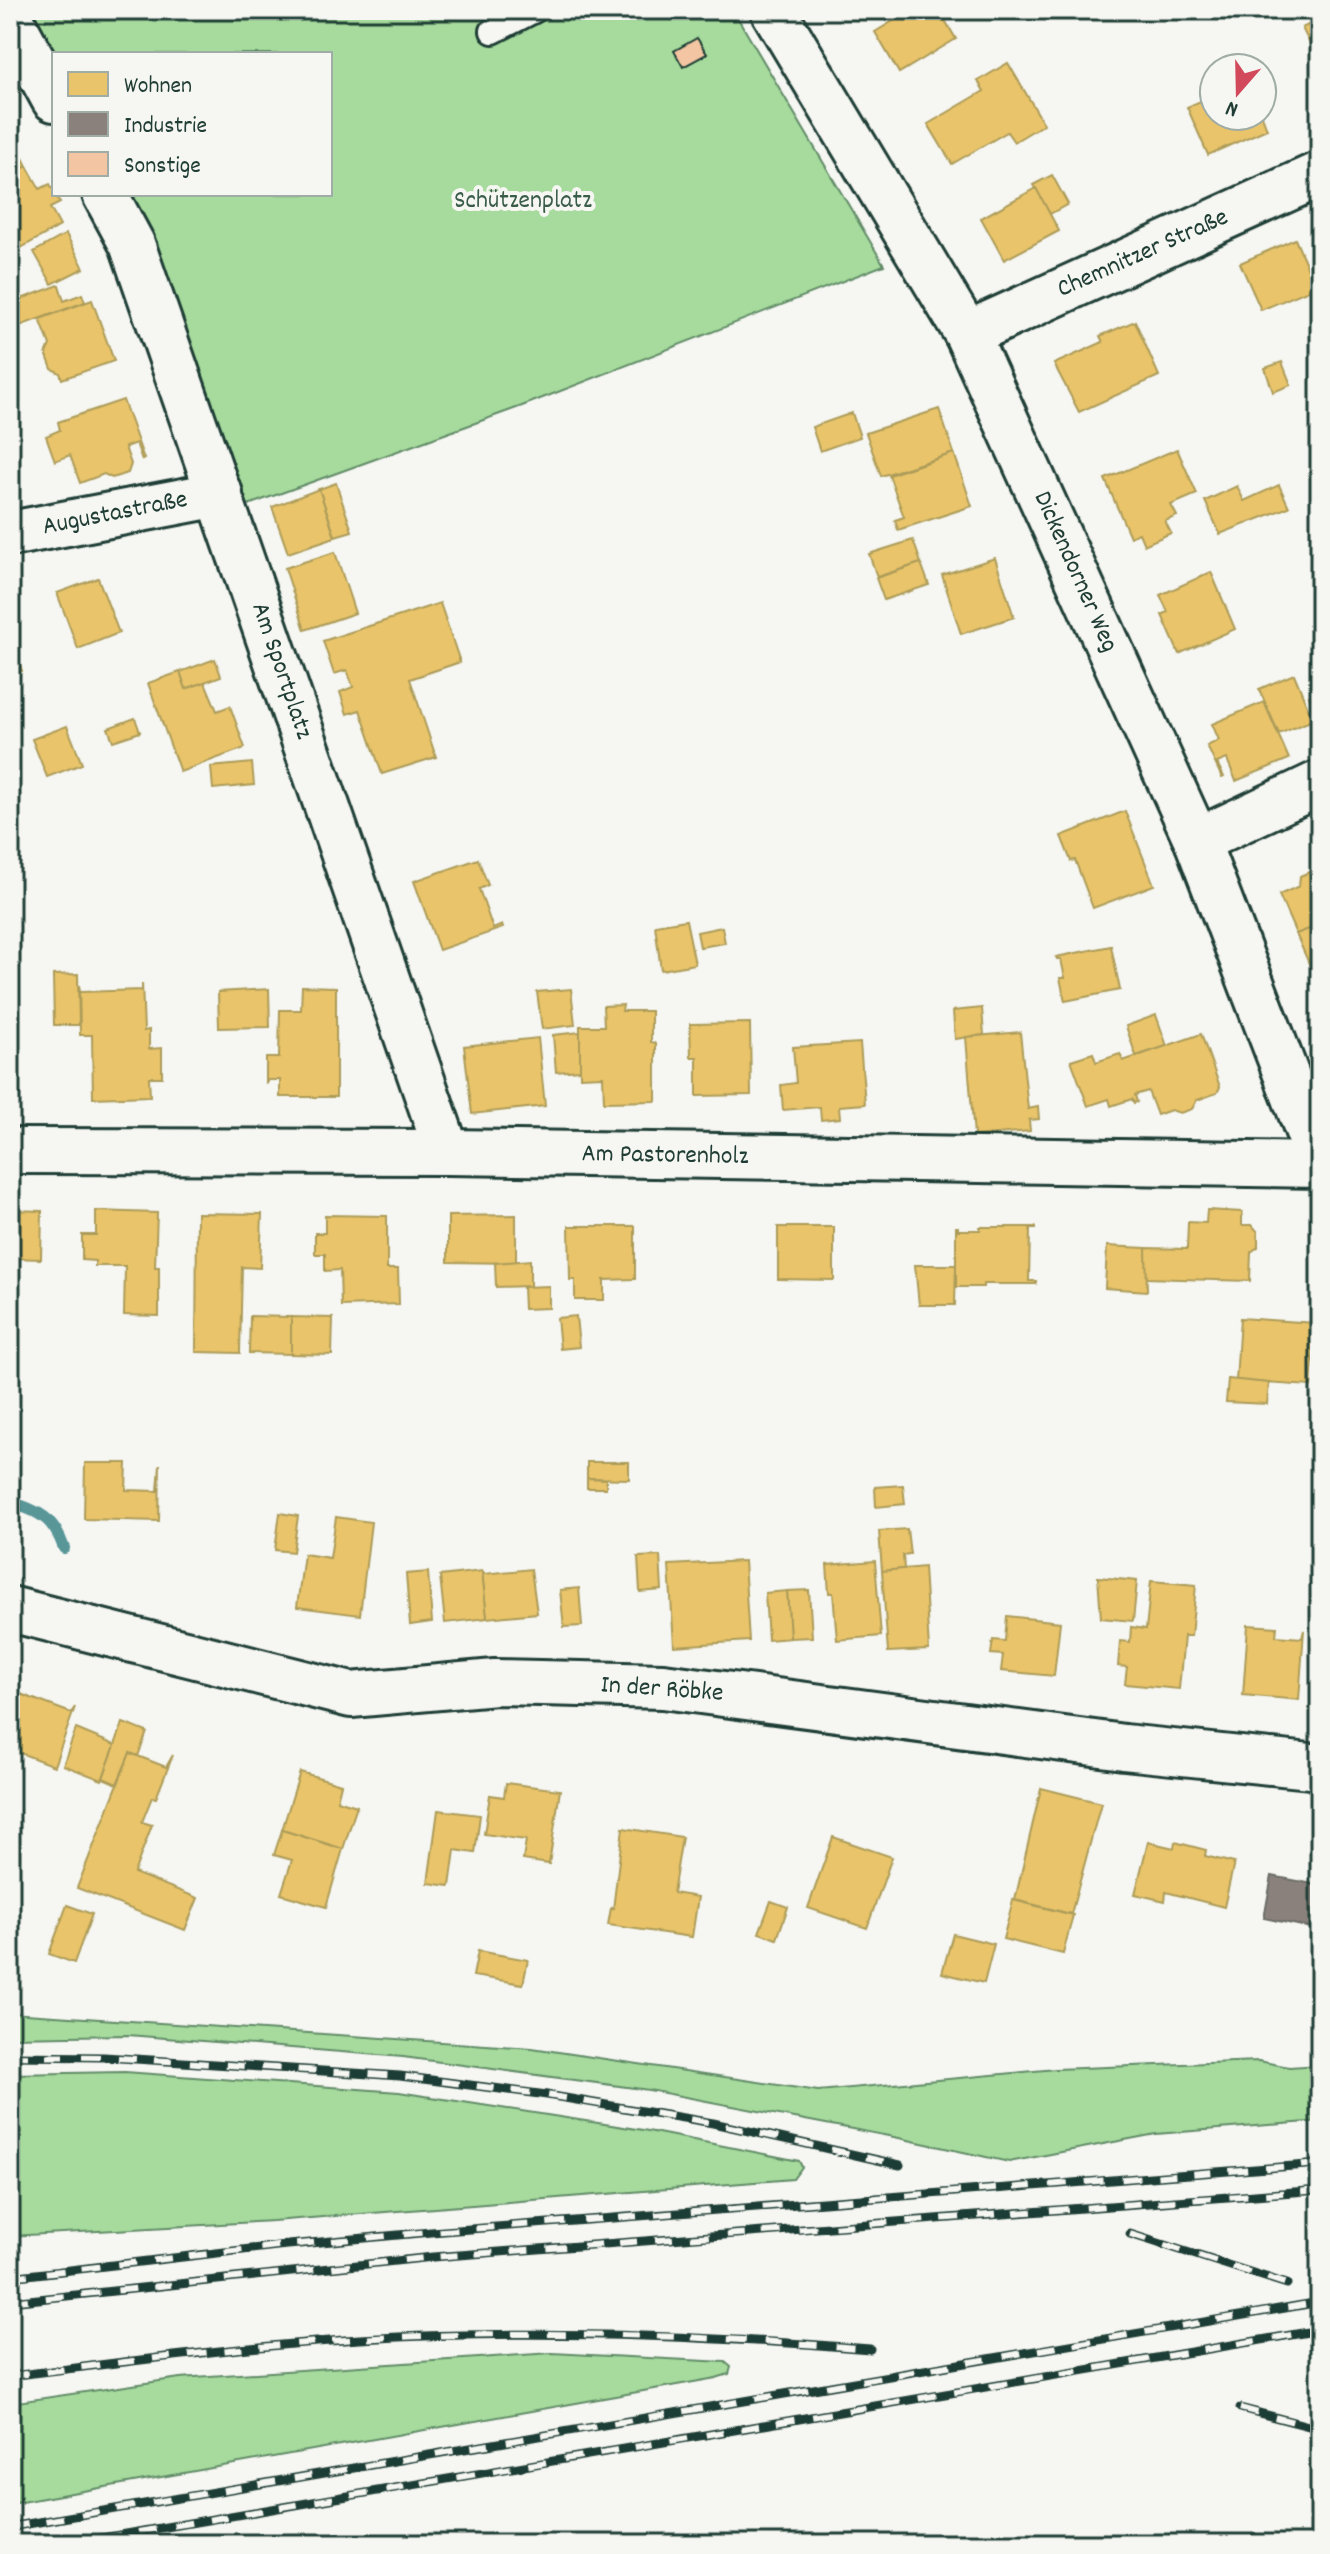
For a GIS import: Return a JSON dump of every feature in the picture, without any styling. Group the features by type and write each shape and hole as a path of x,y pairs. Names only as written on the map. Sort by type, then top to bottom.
{"street":[{"name":"Dickendorner Weg","path":"773,10 967,334 1197,841 1320,1164"},
{"path":"10,18 52,95"},
{"name":"Chemnitzer Straße","path":"967,334 1320,174"},
{"name":"Am Sportplatz","path":"106,196 132,244 447,1152"},
{"name":"Augustastraße","path":"10,534 220,494"},
{"path":"1197,841 1320,783"},
{"name":"Am Pastorenholz","path":"10,1151 447,1152 1320,1164"},
{"name":"In der Röbke","path":"10,1609 351,1695 495,1682 663,1686 1124,1747 1320,1767"}],"lane":[{"path":"493,31 534,10"}],"green space":[{"name":"Schützenplatz","path":"26,10 733,10 884,265 522,406 237,509 127,196 332,196 332,52 53,52"},
{"path":"10,2013 532,2048 818,2091 1056,2069 1259,2061 1289,2067 1320,2065 1320,2121 1156,2134 1009,2162 649,2090 403,2057 128,2035 10,2037"},
{"path":"125,2072 399,2092 643,2130 799,2161 802,2167 793,2179 273,2221 10,2236 10,2074"},
{"path":"552,2353 725,2362 731,2367 729,2374 716,2378 10,2504 10,2403 180,2378"}],"building: Wohnen":[{"path":"911,10 939,10 956,39 899,73 875,32"},
{"path":"1320,19 1320,64 1302,28"},
{"path":"1008,63 1044,124 1014,142 1007,132 952,164 928,124 984,91 978,81"},
{"path":"1198,102 1198,132 1260,132 1208,155 1187,107"},
{"path":"16,144 27,166 10,175 10,147"},
{"path":"27,166 40,189 50,184 52,196 56,196 60,203 50,208 60,226 10,254 10,175"},
{"path":"1052,175 1068,204 1050,214 1033,185"},
{"path":"1036,188 1059,231 1004,260 981,218"},
{"path":"66,234 84,268 52,284 34,252"},
{"path":"1295,239 1316,287 1261,310 1240,263"},
{"path":"59,285 64,301 82,294 85,302 14,328 10,303"},
{"path":"92,300 114,361 62,379 60,373 52,369 46,353 50,345 40,319"},
{"path":"1135,321 1159,376 1079,412 1054,364 1103,342 1100,336"},
{"path":"1282,362 1291,385 1273,392 1265,368"},
{"path":"123,400 144,459 136,443 125,447 131,464 128,473 112,478 104,474 80,483 70,455 55,461 46,436 60,430 58,422"},
{"path":"939,409 954,453 881,476 866,433"},
{"path":"852,413 860,437 820,451 812,427"},
{"path":"1177,449 1197,494 1171,505 1177,516 1165,521 1171,533 1144,545 1139,533 1130,537 1105,479"},
{"path":"954,453 972,506 898,530 895,520 904,517 889,475"},
{"path":"336,483 352,531 335,536 319,489"},
{"path":"1279,485 1289,507 1220,534 1205,501 1237,486 1244,501"},
{"path":"319,489 335,537 288,553 272,507"},
{"path":"913,540 921,563 877,577 869,554"},
{"path":"335,552 355,613 305,630 285,568"},
{"path":"995,558 1014,617 961,634 942,575"},
{"path":"921,563 929,585 884,600 876,578"},
{"path":"1211,572 1235,629 1179,654 1162,615 1168,612 1160,595"},
{"path":"98,578 119,633 78,649 57,593"},
{"path":"440,603 460,662 410,679 436,757 382,774 360,710 347,714 340,692 353,687 347,670 334,674 323,641"},
{"path":"10,639 22,671 10,675"},
{"path":"215,659 221,676 186,689 180,672"},
{"path":"180,672 186,689 205,682 217,711 230,706 245,748 180,772 148,683"},
{"path":"1294,674 1313,720 1279,734 1259,689"},
{"path":"1320,691 1320,722 1309,696"},
{"path":"1264,702 1289,759 1236,781 1227,759 1217,763 1222,778 1207,746 1219,740 1212,724"},
{"path":"135,718 140,732 113,741 108,728"},
{"path":"67,726 82,764 47,777 32,739"},
{"path":"252,763 254,785 213,789 211,767"},
{"path":"1125,811 1154,885 1093,908 1075,860 1071,861 1061,836"},
{"path":"478,859 488,885 479,889 493,929 502,925 503,928 439,950 414,881"},
{"path":"1314,870 1320,875 1320,925 1296,934 1279,895 1299,886 1300,876"},
{"path":"686,920 695,964 661,970 655,925"},
{"path":"1320,925 1320,972 1314,975 1296,934"},
{"path":"722,927 725,943 700,947 697,932"},
{"path":"1111,946 1120,990 1065,1001 1060,978 1065,978 1061,959 1056,957"},
{"path":"78,974 79,1025 54,1025 53,975"},
{"path":"142,983 144,1031 149,1030 149,1049 162,1048 162,1077 149,1077 150,1096 93,1098 92,1035 80,1035 79,985 80,992 142,990"},
{"path":"302,986 336,987 336,1097 280,1097 280,1080 268,1080 266,1085 266,1058 279,1058 280,1010 301,1010"},
{"path":"269,989 270,1027 219,1028 218,992"},
{"path":"571,989 575,1025 542,1029 537,992"},
{"path":"623,1005 622,1011 651,1011 651,1042 656,1043 656,1101 604,1102 603,1076 580,1077 580,1026 604,1026 603,1006"},
{"path":"982,1008 984,1035 955,1039 953,1011"},
{"path":"1156,1015 1167,1046 1136,1056 1126,1026"},
{"path":"750,1023 751,1095 697,1096 697,1057 691,1057 690,1024"},
{"path":"580,1032 580,1070 556,1072 553,1035"},
{"path":"1020,1032 1028,1109 1038,1107 1039,1119 1029,1120 1030,1131 974,1136 966,1037"},
{"path":"1201,1034 1220,1087 1217,1093 1197,1100 1192,1109 1180,1113 1171,1110 1157,1115 1148,1091 1135,1095 1137,1102 1134,1103 1132,1099 1111,1106 1109,1099 1088,1106 1071,1060 1093,1053 1096,1062 1120,1054 1123,1061"},
{"path":"538,1038 545,1106 472,1114 464,1046"},
{"path":"860,1043 865,1104 839,1106 840,1118 821,1120 820,1107 783,1110 781,1085 796,1083 793,1047"},
{"path":"10,1210 42,1211 41,1259 10,1258"},
{"path":"1207,1210 1242,1212 1242,1225 1252,1225 1258,1232 1258,1247 1251,1252 1250,1281 1145,1278 1146,1248 1187,1249 1188,1222 1206,1223"},
{"path":"96,1211 157,1213 155,1267 159,1267 159,1316 124,1315 125,1266 95,1266 95,1261 82,1260 82,1235 96,1235"},
{"path":"197,1213 262,1214 260,1268 242,1267 240,1353 196,1352"},
{"path":"325,1215 387,1216 387,1269 398,1269 399,1304 341,1306 340,1270 325,1271 325,1254 315,1254 315,1233 325,1233"},
{"path":"516,1215 516,1263 448,1262 448,1216"},
{"path":"569,1226 635,1226 635,1279 604,1280 604,1300 575,1300 575,1280 570,1280"},
{"path":"778,1227 834,1227 834,1280 778,1279"},
{"path":"956,1227 958,1230 980,1230 980,1227 1036,1227 1030,1229 1029,1281 1036,1281 1036,1284 956,1287"},
{"path":"1107,1246 1146,1248 1147,1291 1105,1288"},
{"path":"530,1260 530,1286 496,1287 495,1263"},
{"path":"915,1265 956,1265 955,1305 919,1305"},
{"path":"549,1286 549,1308 524,1309 523,1287"},
{"path":"250,1316 291,1317 291,1354 249,1353"},
{"path":"576,1316 579,1347 560,1349 557,1318"},
{"path":"291,1317 333,1318 332,1355 291,1354"},
{"path":"1240,1318 1316,1323 1311,1386 1236,1381"},
{"path":"1228,1379 1269,1383 1267,1404 1226,1402"},
{"path":"587,1462 629,1462 629,1479 587,1478"},
{"path":"85,1463 127,1463 126,1490 158,1491 160,1464 159,1521 84,1519"},
{"path":"587,1478 606,1479 606,1488 587,1488"},
{"path":"903,1485 905,1504 876,1507 875,1487"},
{"path":"280,1513 298,1516 293,1552 275,1550"},
{"path":"336,1517 371,1522 360,1615 297,1607 304,1554 330,1558"},
{"path":"907,1529 910,1554 903,1555 904,1569 882,1571 879,1531"},
{"path":"660,1556 662,1590 640,1592 638,1557"},
{"path":"744,1561 749,1641 674,1646 669,1565"},
{"path":"875,1561 881,1636 837,1640 827,1565"},
{"path":"924,1567 929,1650 888,1652 882,1571"},
{"path":"531,1569 537,1613 487,1618 482,1571 484,1574"},
{"path":"482,1571 487,1618 445,1623 440,1576"},
{"path":"428,1572 432,1622 410,1625 406,1574"},
{"path":"1098,1577 1137,1581 1133,1621 1101,1618"},
{"path":"1151,1581 1196,1585 1191,1636 1184,1636 1179,1689 1125,1684 1127,1667 1118,1666 1120,1641 1130,1642 1131,1627 1146,1629"},
{"path":"579,1588 582,1626 564,1627 560,1590"},
{"path":"809,1590 812,1637 790,1638 787,1591"},
{"path":"787,1591 790,1638 768,1640 765,1593"},
{"path":"1007,1616 1060,1622 1054,1676 1001,1671 1003,1655 991,1654 993,1640 1005,1641"},
{"path":"1248,1625 1277,1627 1276,1636 1302,1638 1304,1630 1299,1700 1243,1695"},
{"path":"10,1690 71,1713 75,1707 54,1766 10,1749"},
{"path":"123,1723 147,1732 138,1756 130,1753 117,1784 103,1778"},
{"path":"76,1729 115,1745 102,1780 63,1765"},
{"path":"130,1753 166,1767 173,1755 156,1798 152,1797 142,1822 152,1825 134,1873 198,1898 185,1930 77,1888"},
{"path":"300,1772 341,1784 337,1800 357,1806 343,1849 282,1830"},
{"path":"506,1783 560,1790 549,1864 523,1860 526,1840 484,1834 490,1795 504,1797"},
{"path":"1041,1788 1101,1803 1071,1914 1015,1900"},
{"path":"438,1810 480,1815 475,1853 455,1850 450,1886 428,1883"},
{"path":"623,1828 682,1837 673,1893 698,1897 692,1937 608,1925 613,1909"},
{"path":"282,1830 343,1849 326,1907 281,1894 292,1860 274,1855"},
{"path":"833,1837 892,1857 867,1928 808,1908"},
{"path":"1148,1842 1174,1848 1175,1842 1206,1850 1205,1856 1234,1863 1224,1907 1166,1892 1165,1901 1135,1894"},
{"path":"1320,1875 1320,1918 1312,1916"},
{"path":"1013,1900 1073,1915 1063,1954 1003,1939"},
{"path":"771,1901 788,1907 777,1939 759,1933"},
{"path":"67,1905 92,1914 74,1963 49,1954"},
{"path":"953,1934 994,1944 984,1983 942,1973"},
{"path":"478,1951 528,1960 523,1984 473,1976"}],"building: Industrie":[{"path":"1272,1876 1318,1885 1312,1928 1264,1918"}],"building: Sonstige":[{"path":"697,38 707,54 683,67 674,51"}],"waterway":[{"path":"10,1502 30,1509 50,1522 64,1548"}],"railway":[{"path":"10,2056 104,2057 400,2076 547,2095 713,2123 900,2165"},
{"path":"10,2277 277,2246 431,2232 1320,2164"},
{"path":"10,2302 433,2257 1320,2190"},
{"path":"1130,2234 1287,2284"},
{"path":"10,2527 1320,2302"},
{"path":"67,2544 1320,2330"},
{"path":"10,2376 272,2346 424,2336 615,2335 870,2349"},
{"path":"1240,2408 1320,2429"}]}
